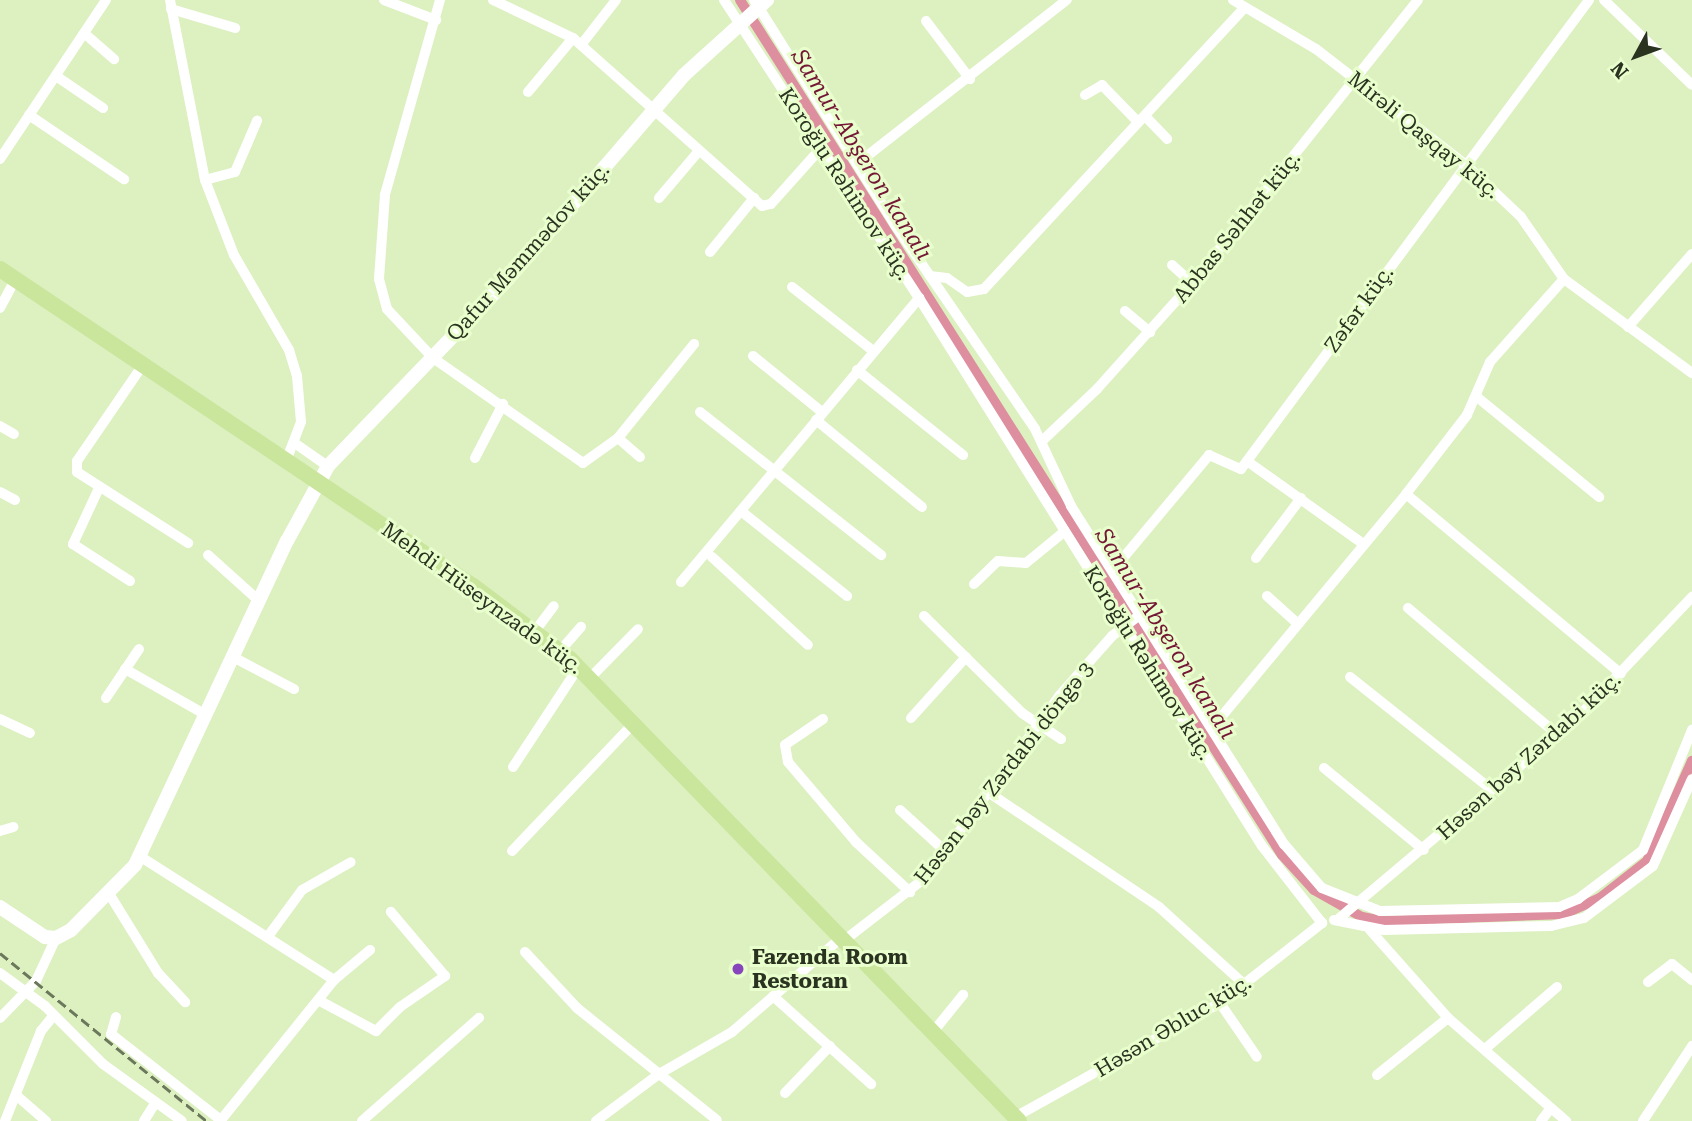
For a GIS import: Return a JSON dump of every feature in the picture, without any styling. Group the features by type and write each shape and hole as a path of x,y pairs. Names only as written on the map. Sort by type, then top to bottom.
{"main road":[{"name":"Mehdi Hüseynzadə küç.","path":"0,269 286,461 315,486 575,674 933,1032 1013,1120"},
{"name":"Mehdi Hüseynzadə küç.","path":"5,284 535,631 560,651 591,677 1013,1120"}],"street":[{"path":"0,159 106,0"},
{"path":"384,0 436,20"},
{"path":"440,0 388,177 379,279 387,309 433,358 503,404 583,463 618,438 694,344"},
{"path":"493,0 577,42 698,152 767,207 822,147"},
{"path":"528,92 616,0"},
{"name":"Koroğlu Rəhimov küç.","path":"724,0 919,298 1262,846 1322,923"},
{"path":"858,163 970,79 1068,0"},
{"name":"Abbas Səhhət küç.","path":"1042,441 1150,332 1192,283 1418,0"},
{"name":"Zəfər küç.","path":"1247,461 1589,0"},
{"path":"1604,0 1692,85"},
{"name":"Koroğlu Rəhimov küç.","path":"760,2 930,276 1042,441 1050,469 1293,857 1322,888 1356,905 1398,912 1559,907 1596,891 1643,850 1692,730"},
{"name":"Qafur Məmmədov küç.","path":"56,938 108,892 141,857 258,600 315,486 328,466 433,358 652,111 760,2"},
{"path":"930,276 947,278 967,292 984,289 1142,119 1239,3"},
{"name":"Mirəli Qaşqay küç.","path":"1239,3 1316,49 1465,164 1521,217 1564,279 1692,373"},
{"path":"171,5 235,28"},
{"path":"171,5 205,180 234,255 293,362 302,412 296,444 286,461"},
{"path":"926,21 970,79"},
{"path":"84,33 114,59"},
{"path":"56,76 103,108"},
{"path":"1085,95 1102,85 1167,139"},
{"path":"29,115 124,179"},
{"path":"205,180 235,172 257,121"},
{"path":"659,198 698,152"},
{"path":"710,252 754,198"},
{"path":"1628,327 1692,254"},
{"path":"1172,265 1192,283"},
{"path":"1212,728 1362,543 1406,494 1477,397 1490,362 1564,279"},
{"path":"0,308 5,284"},
{"path":"792,287 872,350"},
{"path":"681,582 872,350 919,298"},
{"path":"1125,311 1150,332"},
{"path":"753,356 922,507"},
{"path":"857,370 963,455"},
{"path":"138,372 77,461 77,472 188,543"},
{"path":"1477,397 1599,497"},
{"path":"475,458 503,404"},
{"path":"701,412 881,555"},
{"path":"0,426 13,434"},
{"path":"618,438 640,457"},
{"path":"296,444 328,466"},
{"path":"1113,570 1209,455 1233,470 1247,461 1362,543"},
{"path":"99,488 73,544 130,580"},
{"path":"0,492 15,500"},
{"path":"1406,494 1621,674"},
{"path":"1255,558 1301,498"},
{"path":"741,510 848,596"},
{"path":"974,584 999,561 1026,564 1065,531"},
{"path":"208,555 258,600"},
{"path":"712,557 808,645"},
{"path":"1267,596 1297,623"},
{"name":"Həsən bəy Zərdabi küç.","path":"1337,920 1424,850 1558,735 1621,674 1692,597"},
{"path":"535,631 555,606"},
{"path":"1408,608 1558,735"},
{"name":"Həsən bəy Zərdabi döngə 3","path":"596,1121 659,1074 732,1032 840,941 910,892 1039,725 1124,625 1141,614"},
{"path":"923,616 1039,725 1061,739"},
{"path":"560,651 581,627"},
{"path":"591,677 638,629"},
{"path":"106,698 139,649"},
{"path":"233,657 294,689"},
{"path":"911,718 966,657"},
{"path":"125,668 206,715"},
{"path":"513,767 575,674"},
{"path":"1350,677 1493,790"},
{"path":"0,719 30,733"},
{"path":"823,719 785,746 788,762 856,842 910,892"},
{"path":"512,851 629,728"},
{"path":"1324,768 1424,850"},
{"path":"1322,923 1337,920 1370,930 1550,926 1584,918 1653,866 1692,779"},
{"path":"988,792 1159,907 1245,985"},
{"path":"900,810 944,850"},
{"path":"0,831 13,827"},
{"path":"141,857 269,935 334,980"},
{"path":"269,935 302,890 351,862"},
{"path":"108,892 158,973 185,1002"},
{"path":"0,907 39,934 56,938 52,955 25,992 0,1018"},
{"path":"320,1001 376,1031 400,1007 445,975 391,912"},
{"name":"Həsən Əbluc küç.","path":"1013,1120 1220,1003 1322,923"},
{"path":"1370,930 1448,1018 1566,1121"},
{"path":"116,1017 111,1034 222,1121 334,980 370,950"},
{"path":"525,952 577,1008 717,1120"},
{"path":"1648,982 1672,964 1692,980"},
{"path":"0,973 53,1016 88,1053 183,1121"},
{"path":"1485,1049 1557,987"},
{"path":"933,1032 963,995"},
{"path":"773,996 871,1084"},
{"path":"1220,1003 1257,1057"},
{"path":"5,1121 53,1016"},
{"path":"362,1121 479,1018"},
{"path":"1377,1075 1448,1018"},
{"path":"785,1093 830,1046"},
{"path":"1643,1121 1692,1046"},
{"path":"16,1095 46,1121"},
{"path":"144,1121 156,1102"},
{"path":"1541,1121 1550,1109"}],"waterway":[{"name":"Samur-Abşeron kanalı","path":"740,0 1282,855 1314,890 1362,917 1383,921 1564,914 1600,898 1647,861 1692,761"}],"railway":[{"path":"0,953 207,1121"}],"place":[{"name":"Fazenda Room Restoran","path":"738,969"}]}
